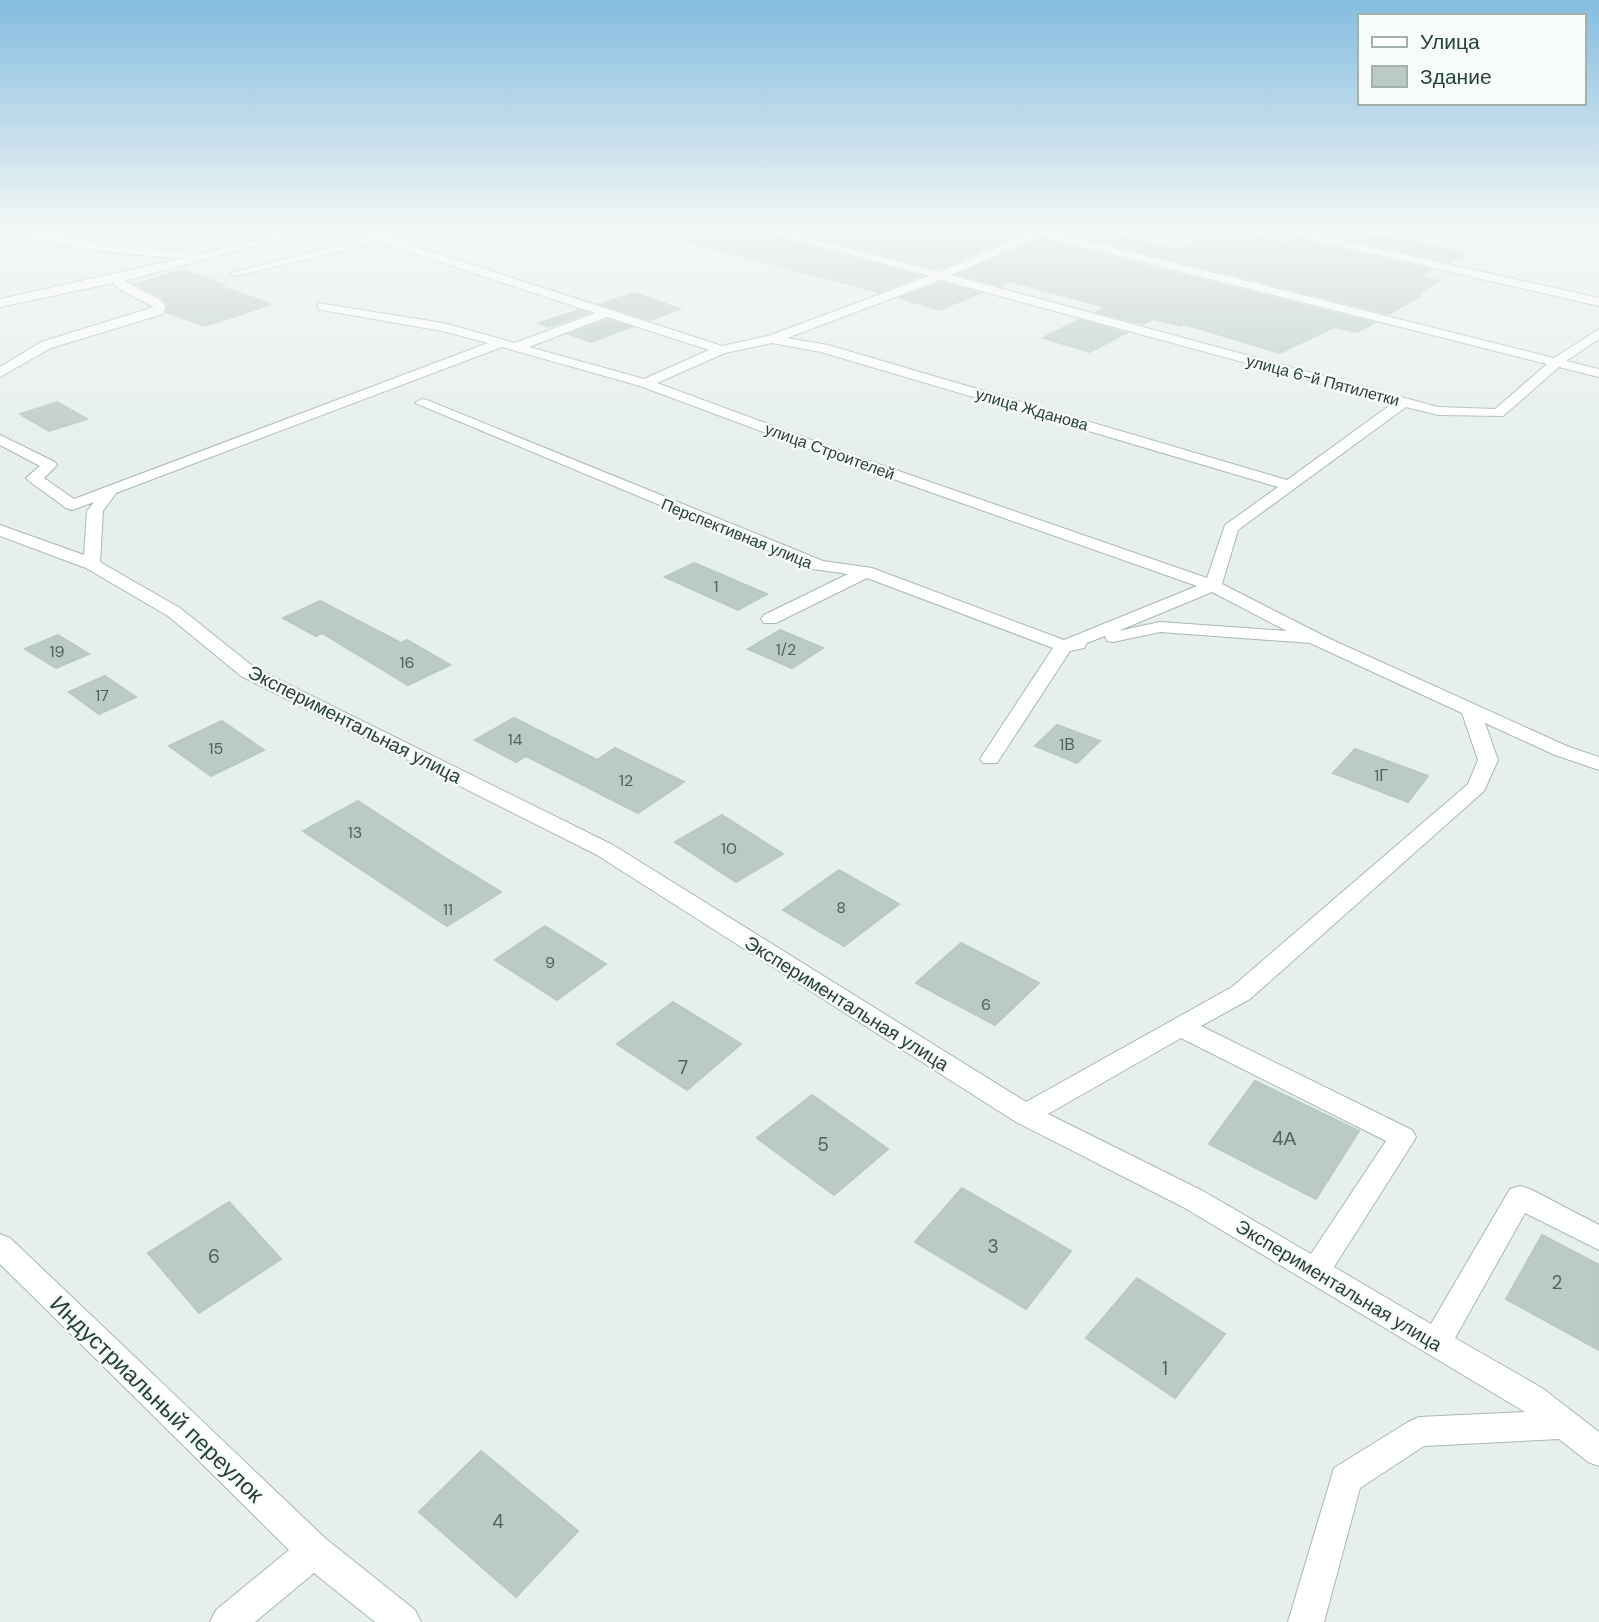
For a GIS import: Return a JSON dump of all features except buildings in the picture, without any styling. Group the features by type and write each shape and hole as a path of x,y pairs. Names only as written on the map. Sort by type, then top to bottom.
{"street":[{"path":"0,373 46,345 159,311 159,305"},
{"path":"586,305 721,350"},
{"path":"645,383 721,350 772,340 865,305"},
{"name":"улица 6-й Пятилетки","path":"1041,305 1438,411 1475,414 1497,412 1558,362"},
{"path":"1332,305 1599,373"},
{"name":"улица Строителей","path":"322,306 443,327 645,383 833,453 1213,586 1316,639 1562,751 1599,764"},
{"path":"517,347 608,312"},
{"path":"1558,362 1599,333"},
{"name":"улица Жданова","path":"772,340 823,348 1289,485"},
{"path":"0,439 50,465 34,478 72,505 501,343"},
{"path":"990,759 1064,646 1213,586 1231,528 1403,402"},
{"name":"Перспективная улица","path":"422,403 819,565 866,572 1064,646"},
{"path":"92,564 95,511 111,490"},
{"name":"Экспериментальная улица","path":"0,530 92,564 174,611 248,672 605,849 1025,1115 1193,1199 1531,1398 1599,1451"},
{"path":"770,618 866,572"},
{"path":"1064,646 1160,627 1316,639"},
{"path":"1025,1115 1241,993 1477,787 1488,760 1471,710"},
{"path":"1181,1027 1404,1137 1316,1271"},
{"path":"1437,1342 1520,1197 1599,1238"},
{"name":"Индустриальный переулок","path":"0,1246 313,1551 403,1622"},
{"path":"1307,1622 1346,1479 1419,1432 1564,1424"},
{"path":"228,1622 313,1551"}]}
